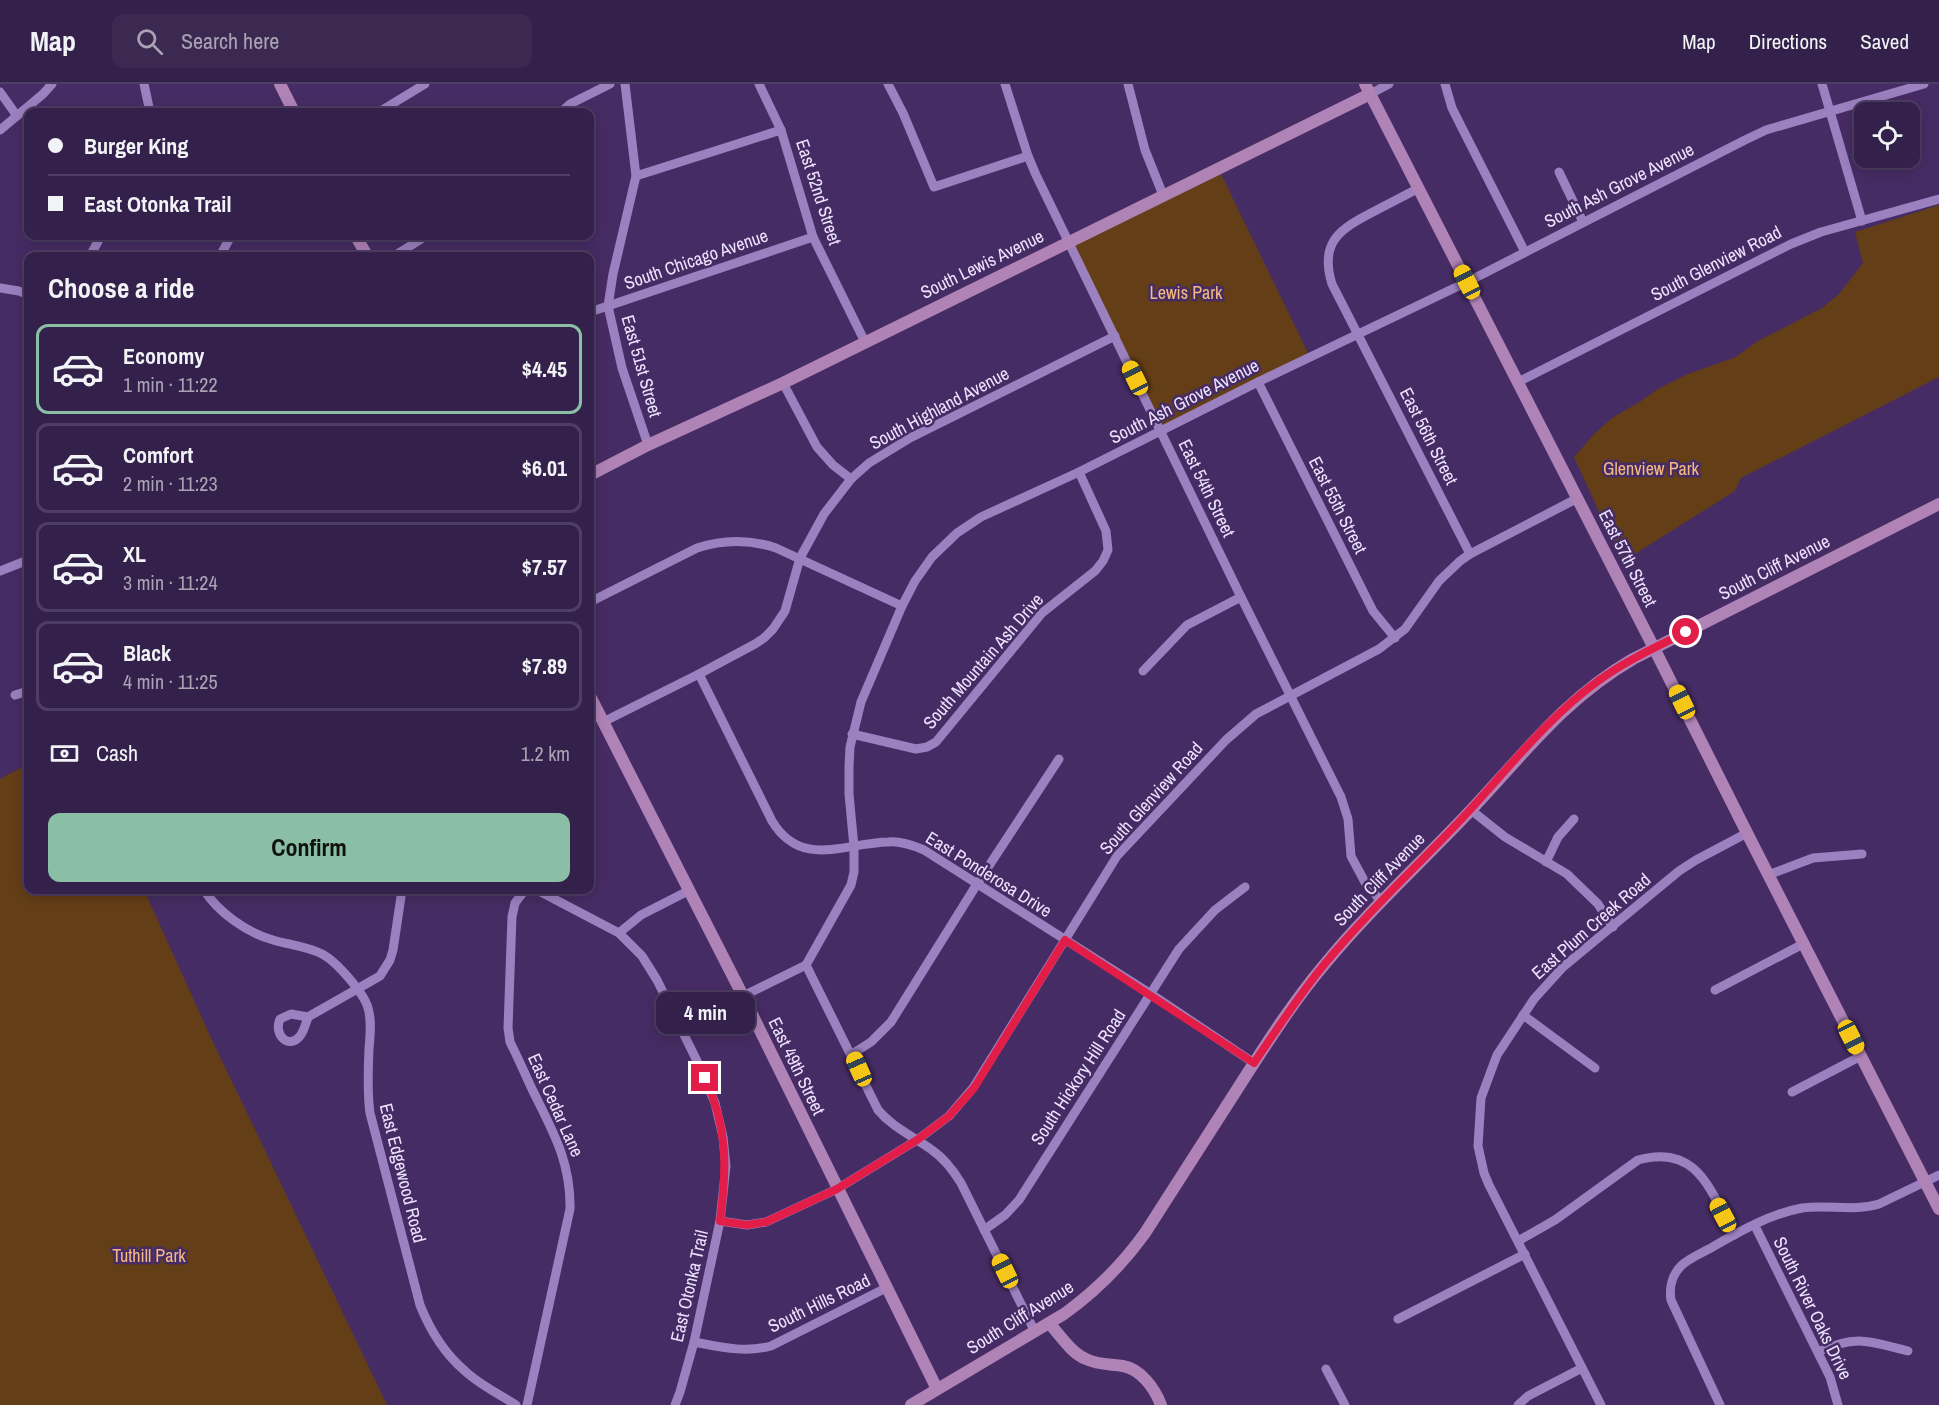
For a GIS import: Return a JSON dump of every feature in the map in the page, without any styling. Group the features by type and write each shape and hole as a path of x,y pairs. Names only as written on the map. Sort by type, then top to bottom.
{"main road":[{"path":"280,84 292,108"},
{"name":"South Lewis Avenue","path":"594,472 783,383 1163,195 1368,89"},
{"name":"East 57th Street","path":"1368,89 1939,1209"},
{"name":"South Cliff Avenue","path":"911,1405 1049,1323 1087,1296 1120,1265 1145,1233 1285,1015 1323,965 1572,701 1609,673 1654,648 1939,504"},
{"name":"East 49th Street","path":"594,704 743,996 937,1389"},
{"path":"1049,1323 1075,1352 1086,1359 1126,1367 1139,1374 1155,1390 1161,1405"}],"street":[{"path":"26,108 52,84"},
{"path":"144,84 149,108"},
{"path":"386,108 425,84"},
{"path":"566,108 610,84"},
{"name":"East 51st Street","path":"625,84 636,176 613,274 608,306 622,368 648,445"},
{"name":"East 52nd Street","path":"759,84 781,130 813,237 865,342"},
{"path":"888,84 903,113 934,187 1028,156"},
{"name":"East 54th Street","path":"1005,84 1028,156 1241,597 1341,797 1348,819 1351,856 1357,870 1382,902"},
{"path":"1128,84 1145,150 1163,195"},
{"name":"South Lewis Avenue","path":"1368,89 1389,84"},
{"path":"1445,84 1457,117 1525,252"},
{"path":"1822,84 1863,220"},
{"name":"South Ash Grove Avenue","path":"806,964 851,885 854,872 849,757 852,734 864,692 902,606 925,566 957,533 981,518 1467,282 1756,135 1924,84"},
{"path":"0,92 17,116"},
{"path":"0,130 24,110"},
{"path":"636,176 781,130"},
{"path":"1559,172 1583,222"},
{"name":"East 56th Street","path":"1419,188 1345,228 1330,249 1328,263 1332,284 1470,554"},
{"name":"South Glenview Road","path":"1518,382 1791,244 1821,232 1939,199"},
{"name":"South Chicago Avenue","path":"594,311 813,237"},
{"path":"400,252 420,240"},
{"path":"0,288 24,293"},
{"name":"South Highland Avenue","path":"603,722 755,644 773,629 787,604 800,558 824,514 851,479 869,463 900,443 1115,336"},
{"name":"East 55th Street","path":"1258,382 1373,611 1395,638"},
{"path":"783,383 817,447 833,465 851,479"},
{"name":"South Mountain Ash Drive","path":"852,734 916,749 936,742 1042,613 1095,571 1108,550 1106,531 1079,472"},
{"name":"South Glenview Road","path":"720,1221 747,1225 766,1222 837,1189 917,1140 949,1116 967,1097 1117,856 1226,740 1256,714 1379,649 1395,638 1405,629 1439,581 1450,569 1470,554 1578,498"},
{"path":"594,600 697,548 734,540 749,541 776,548 902,606"},
{"path":"0,571 24,562"},
{"path":"1143,671 1187,625 1241,597"},
{"name":"East Ponderosa Drive","path":"699,674 772,821 783,836 810,850 825,851 889,842 915,846 924,850 1151,994 1254,1063"},
{"path":"15,695 24,693"},
{"path":"852,1054 871,1042 891,1022 977,884 1059,759"},
{"path":"1471,810 1505,837 1567,874 1598,904 1613,927"},
{"path":"1546,862 1558,837 1574,819"},
{"name":"East Plum Creek Road","path":"1601,1405 1493,1195 1484,1173 1478,1146 1481,1098 1497,1055 1523,1015 1548,982 1563,967 1686,866 1747,834"},
{"path":"1768,875 1813,858 1862,854"},
{"name":"South Hickory Hill Road","path":"984,1230 1005,1215 1019,1200 1179,949 1215,910 1245,886"},
{"path":"619,933 641,915 688,891"},
{"name":"East Edgewood Road","path":"208,894 226,914 250,930 271,940 306,947 324,955 358,987 369,1012 370,1113 420,1305 428,1325 464,1371 516,1405"},
{"path":"308,1017 380,976 390,960 401,894"},
{"name":"East Cedar Lane","path":"522,894 515,903 512,917 508,1028 510,1042 561,1151 570,1193 570,1209 527,1405"},
{"name":"East Otonka Trail","path":"545,894 619,933 642,956 657,980 712,1094 723,1137 726,1166 720,1221 694,1342 675,1405"},
{"path":"1715,990 1803,944"},
{"path":"743,996 806,964 878,1110 892,1125 939,1155 950,1167 961,1183 1035,1332"},
{"path":"1523,1015 1595,1068"},
{"path":"1792,1092 1861,1056"},
{"path":"1518,1241 1555,1220 1638,1160 1654,1156 1671,1157 1685,1162 1702,1176 1734,1235"},
{"path":"1720,1405 1676,1314 1670,1294 1672,1282 1681,1266 1734,1235 1785,1212 1819,1206 1845,1209 1870,1207 1939,1175"},
{"name":"South River Oaks Drive","path":"1755,1226 1818,1352 1834,1387 1838,1405"},
{"path":"1398,1319 1524,1254"},
{"name":"South Hills Road","path":"694,1342 736,1350 764,1348 779,1343 886,1288"},
{"path":"1818,1352 1851,1340 1872,1342 1908,1351"},
{"path":"1518,1405 1528,1396 1582,1368"},
{"path":"1326,1369 1345,1405"}],"green space":[{"name":"Lewis Park","path":"1218,168 1310,357 1162,431 1069,241"},
{"name":"Glenview Park","path":"1939,205 1939,377 1741,478 1735,491 1622,562 1574,457 1595,433 1612,418 1658,389 1688,374 1736,357 1758,341 1822,308 1839,294 1863,263 1855,232"},
{"name":"Tuthill Park","path":"24,766 24,894 146,894 212,1040 387,1405 0,1405 0,779"}],"route":[{"path":"705,1078 715,1103 723,1137 726,1166 720,1221 757,1225 837,1189 917,1140 949,1116 974,1088 1065,940 1254,1063 1285,1015 1323,965 1572,701 1609,673 1686,632"}]}
